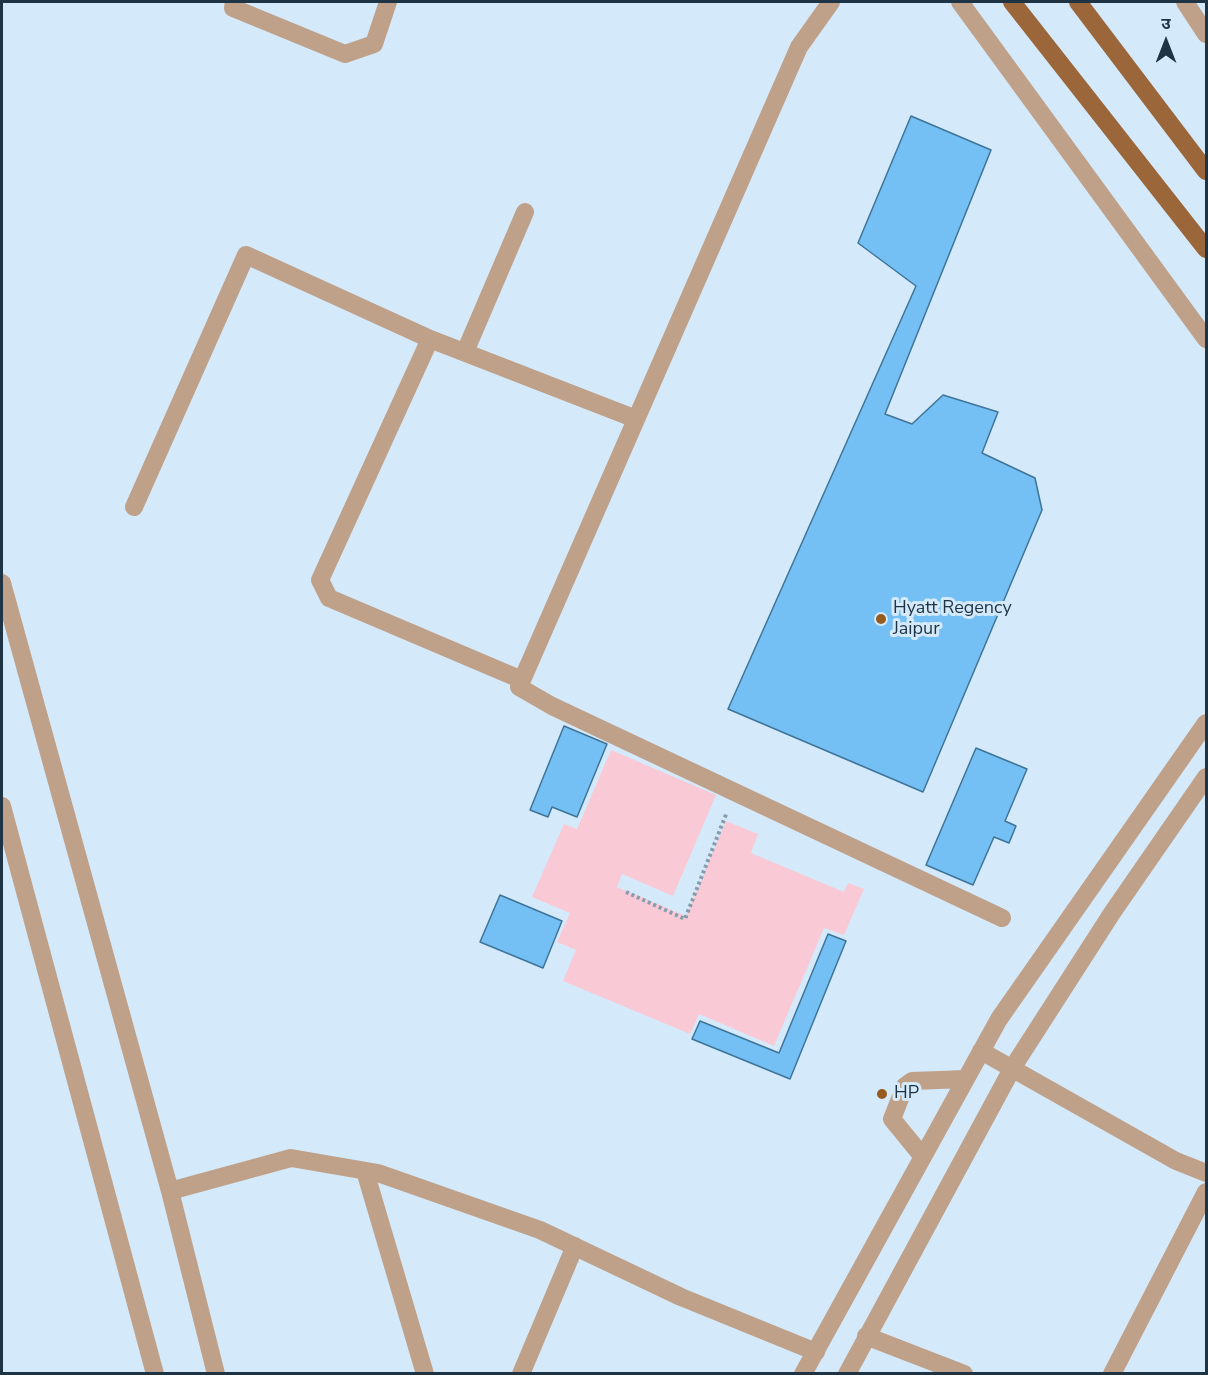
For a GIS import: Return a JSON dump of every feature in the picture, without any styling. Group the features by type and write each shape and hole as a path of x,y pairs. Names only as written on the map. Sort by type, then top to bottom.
{"main road":[{"path":"1012,2 1206,249"},
{"path":"1078,2 1206,171"}],"street":[{"path":"234,2 233,8 345,54 374,44 388,2"},
{"path":"831,2 799,47 519,687 552,706 1002,918"},
{"path":"960,2 1206,339"},
{"path":"1185,2 1206,34"},
{"path":"465,352 525,212"},
{"path":"134,507 246,255 430,339 636,419"},
{"path":"430,339 320,580 329,598 522,680"},
{"path":"2,583 170,1191 216,1374"},
{"path":"804,1374 999,1019 1206,723"},
{"path":"847,1374 1013,1067 1112,914 1206,777"},
{"path":"2,806 155,1374"},
{"path":"981,1051 1176,1161 1206,1173"},
{"path":"923,1157 892,1119 905,1086 912,1081 966,1079"},
{"path":"170,1191 291,1158 378,1173 540,1230 681,1297 816,1352"},
{"path":"364,1171 425,1374"},
{"path":"1112,1374 1206,1192"},
{"path":"521,1374 575,1246"},
{"path":"866,1336 964,1374"}],"path":[{"path":"626,892 685,919 735,792"}],"shaded area":[{"path":"611,750 716,795 673,896 622,874 617,887 686,916 726,821 758,834 751,853 844,892 848,883 864,889 844,935 824,928 774,1046 699,1014 690,1034 563,981 576,950 557,942 570,913 532,897 564,824 577,829"}],"building":[{"path":"911,116 991,150 885,414 912,424 943,395 998,412 982,453 1035,478 1042,510 923,792 728,709 916,286 858,243"},
{"path":"564,726 607,744 577,817 552,807 548,817 530,810"},
{"path":"976,748 1027,769 1005,821 1016,826 1009,843 994,837 973,885 926,865"},
{"path":"500,895 562,921 543,968 480,942"},
{"path":"828,934 846,941 790,1079 692,1039 700,1021 779,1053"}],"place":[{"name":"Hyatt Regency Jaipur","path":"881,619"},
{"name":"HP","path":"882,1094"}]}
